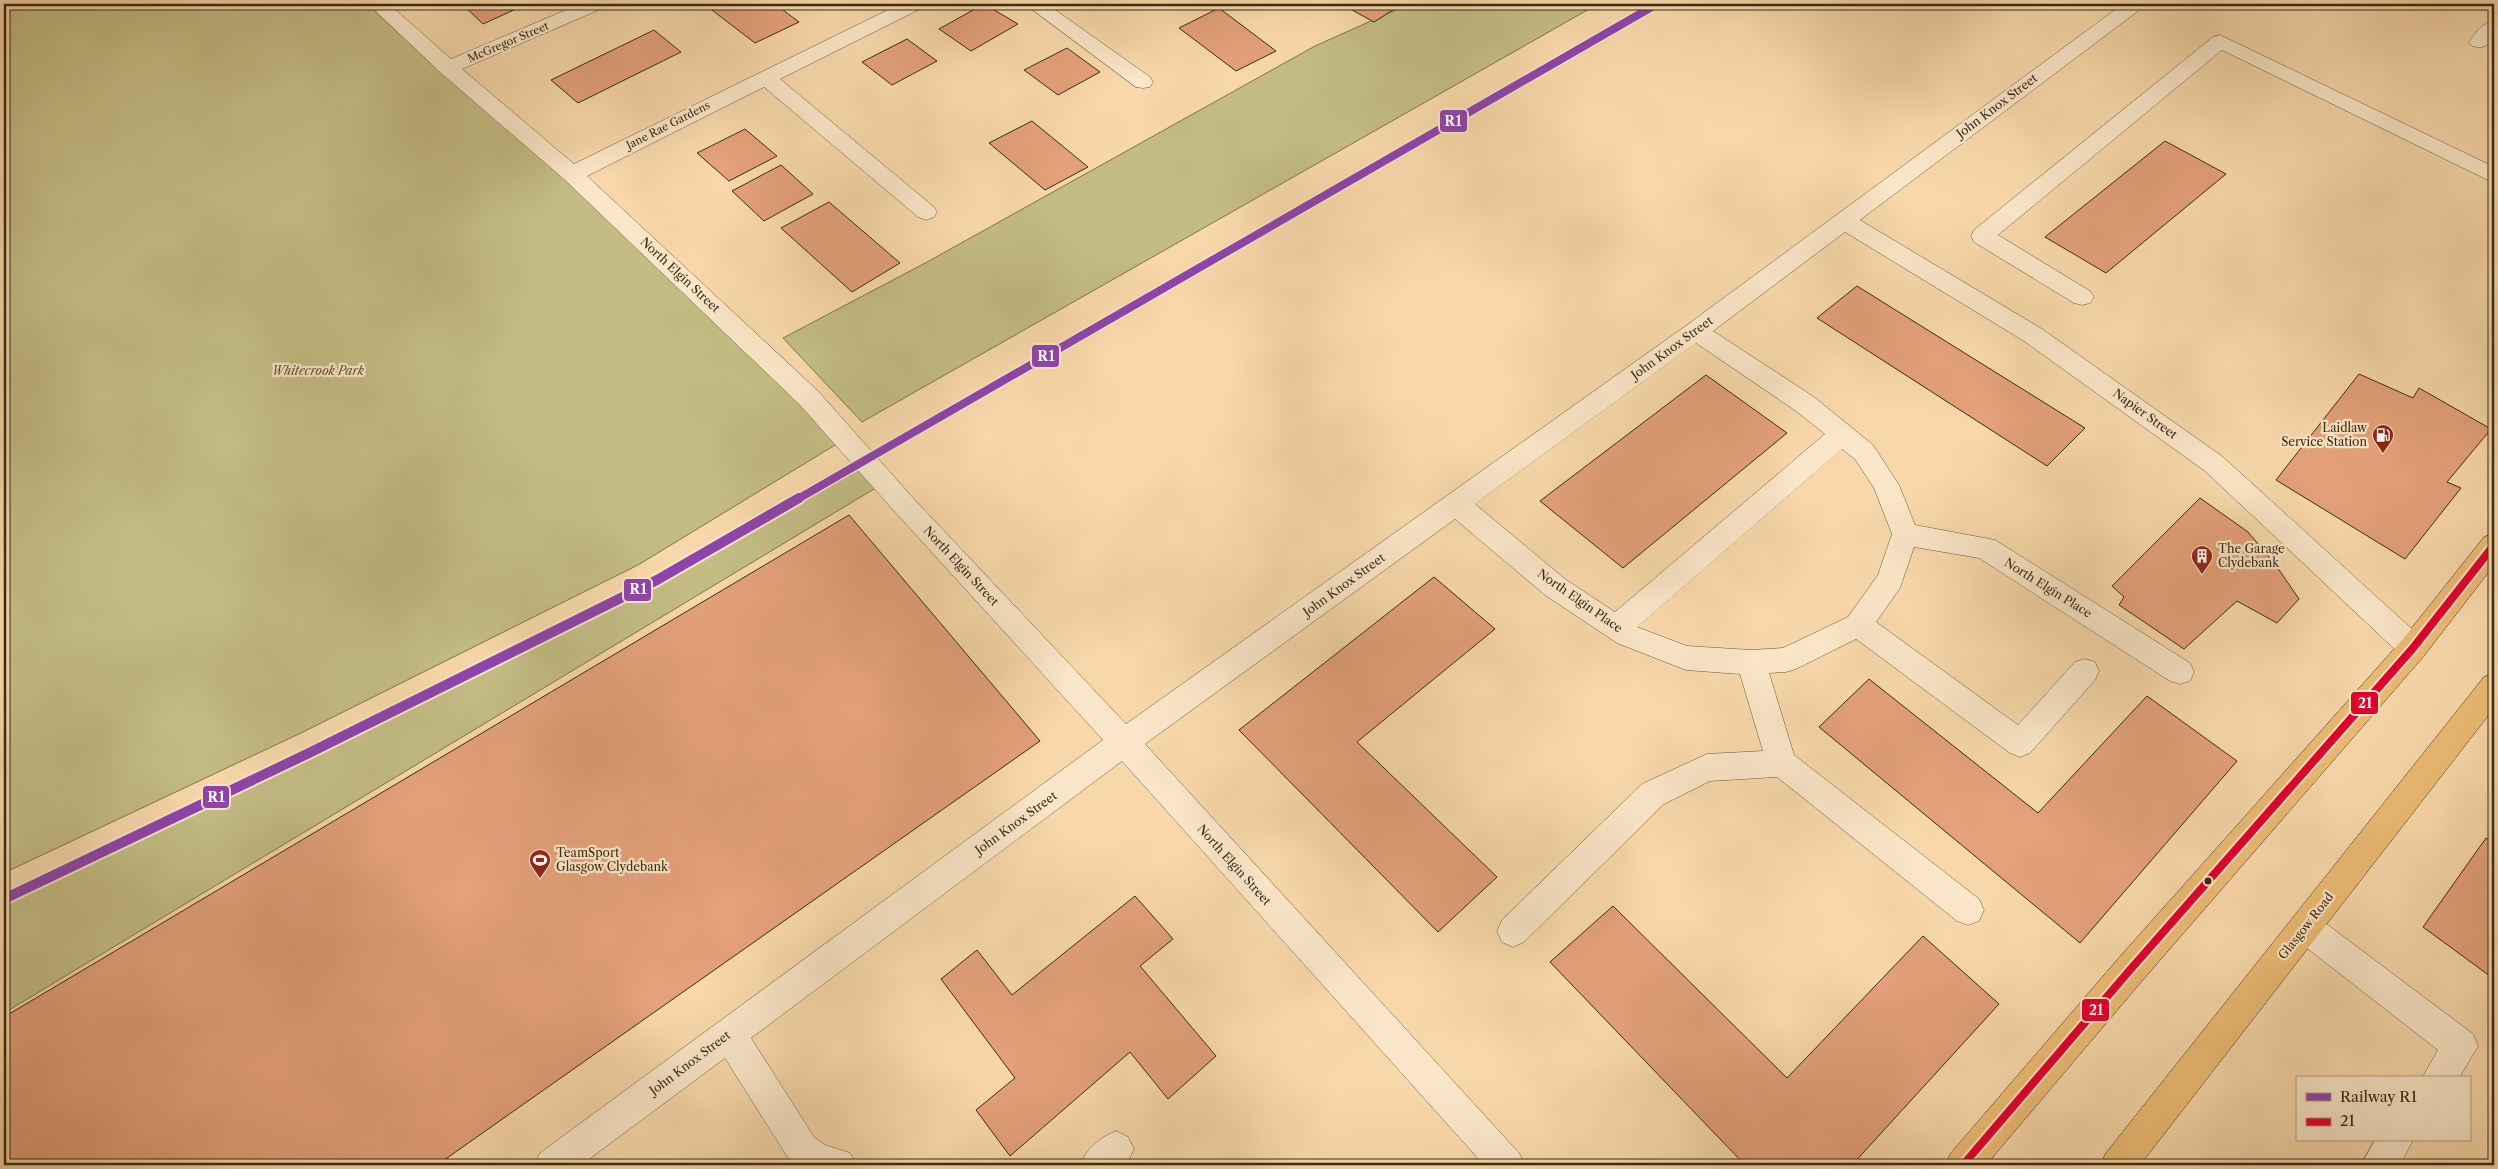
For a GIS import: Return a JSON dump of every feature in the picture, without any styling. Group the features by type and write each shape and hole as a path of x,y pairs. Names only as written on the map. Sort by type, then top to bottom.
{"main road":[{"path":"1963,1165 2129,970 2413,648 2494,545"},
{"name":"Glasgow Road","path":"2118,1165 2494,686"}],"street":[{"name":"North Elgin Street","path":"378,4 448,68 572,174 809,398 904,505 1124,742 1507,1165"},
{"name":"McGregor Street","path":"448,68 596,4"},
{"name":"Jane Rae Gardens","path":"572,174 764,77 915,4"},
{"path":"1035,4 1143,82"},
{"name":"John Knox Street","path":"552,1165 1124,742 1457,505 1696,331 2135,4"},
{"path":"2479,42 2494,26"},
{"path":"2082,297 1982,236 2220,41 2494,176"},
{"path":"764,77 926,212"},
{"name":"Napier Street","path":"1844,221 2033,335 2214,464 2413,648"},
{"path":"1696,331 1804,404 1864,452 1886,485 1905,534"},
{"path":"1616,628 1842,434"},
{"name":"North Elgin Place","path":"1457,505 1555,587 1616,628 1627,635 1686,658 1751,662 1786,660 1858,625 1890,580 1905,534 1985,548 2180,672"},
{"path":"1858,625 2020,744 2085,671"},
{"path":"1751,662 1782,763 1968,910"},
{"path":"1513,931 1653,794 1707,768 1782,763"},
{"path":"2305,927 2461,1046 2440,1076"},
{"path":"729,1034 802,1149 818,1162 838,1165"},
{"path":"2379,1165 2395,1142"}],"green space":[{"name":"Whitecrook Park","path":"4,4 378,4 845,439 638,565 303,732 4,873"},
{"path":"1409,4 1598,4 862,422 783,338 929,261 1315,46"},
{"path":"864,459 884,483 4,1013 4,899 309,753 657,580"}],"building":[{"path":"462,4 527,4 483,24"},
{"path":"704,4 775,4 799,22 755,43"},
{"path":"984,4 1018,24 971,51 939,29"},
{"path":"1341,4 1402,4 1374,22"},
{"path":"1219,8 1276,51 1236,71 1179,28"},
{"path":"654,30 681,52 578,103 551,80"},
{"path":"907,39 937,61 892,85 862,62"},
{"path":"1067,48 1100,72 1058,95 1024,70"},
{"path":"1032,121 1088,167 1045,190 989,143"},
{"path":"745,129 777,156 729,181 697,153"},
{"path":"2165,141 2226,174 2106,273 2045,237"},
{"path":"781,165 813,194 764,221 732,191"},
{"path":"829,202 900,263 852,292 781,228"},
{"path":"1857,286 2085,428 2047,466 1817,318"},
{"name":"Laidlaw Service Station","path":"2359,374 2413,398 2419,388 2491,429 2447,482 2461,488 2405,559 2276,480"},
{"path":"1706,375 1787,433 1623,568 1540,501"},
{"name":"The Garage Clydebank","path":"2200,498 2248,532 2275,564 2299,599 2277,623 2237,601 2184,649 2119,605 2124,597 2112,586"},
{"name":"TeamSport Glasgow Clydebank","path":"849,515 1040,741 437,1165 4,1165 4,1017"},
{"path":"1434,577 1495,629 1357,742 1497,877 1438,932 1239,730"},
{"path":"1869,679 2038,813 2147,696 2237,761 2080,943 1819,727"},
{"path":"2486,838 2494,844 2494,979 2423,927"},
{"path":"1135,896 1173,939 1140,966 1216,1056 1168,1099 1130,1052 1010,1156 976,1110 1015,1078 941,979 977,950 1012,995"},
{"path":"1613,906 1787,1078 1923,936 1999,1004 1852,1165 1745,1165 1550,962"}],"rail line":[{"name":"R1","path":"4,899 309,753 657,580 1657,4"}],"transit line":[{"name":"21","path":"1963,1165 2129,971 2413,648 2494,545"}],"place":[{"name":"Laidlaw Service Station","path":"2383,454"},
{"name":"The Garage Clydebank","path":"2202,575"},
{"name":"TeamSport Glasgow Clydebank","path":"540,879"}]}
